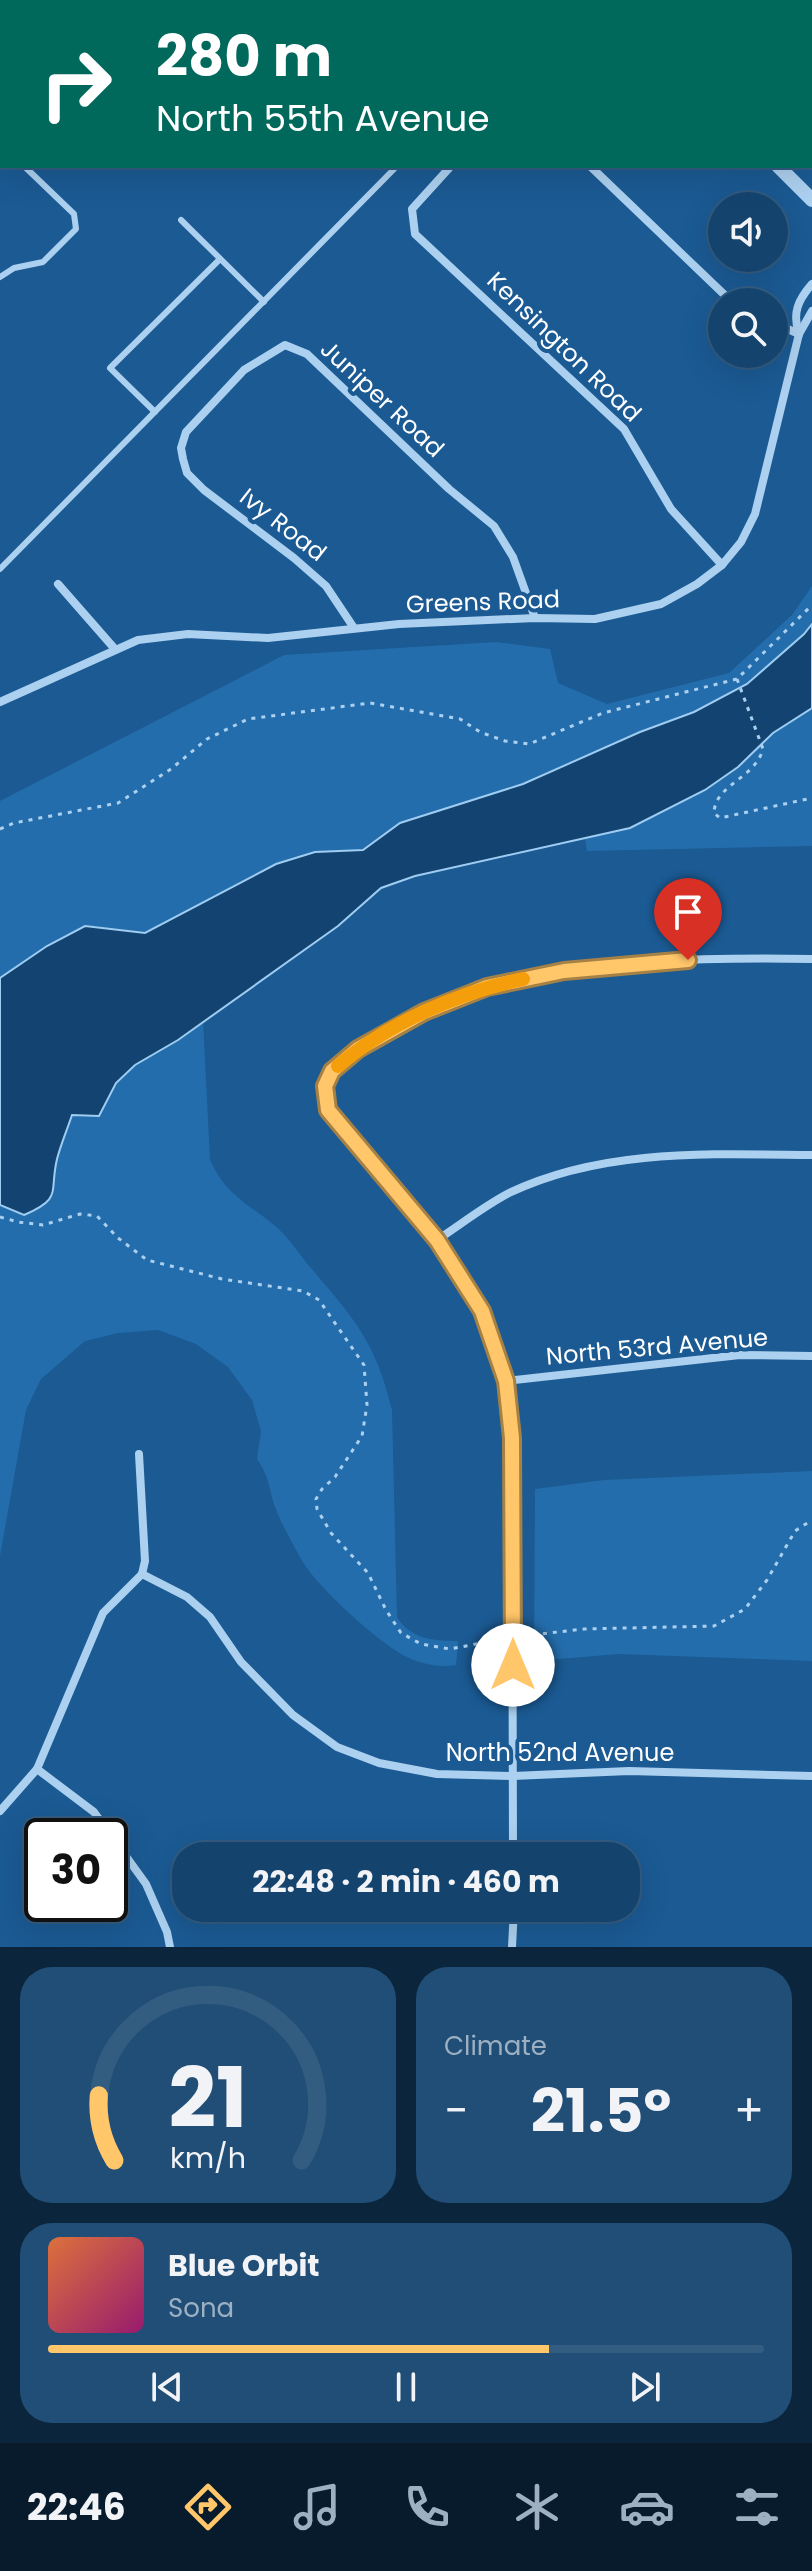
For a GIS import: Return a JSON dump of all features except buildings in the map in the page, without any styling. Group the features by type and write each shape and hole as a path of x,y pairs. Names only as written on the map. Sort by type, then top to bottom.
{"street":[{"name":"Kensington Road","path":"449,168 412,209 415,234 624,429 671,509 722,565"},
{"path":"592,168 717,288"},
{"path":"780,168 812,200"},
{"name":"Greens Road","path":"799,334 794,315 811,288"},
{"name":"Greens Road","path":"0,702 114,648 138,640 188,634 268,638 354,628 535,618 595,619 661,604 697,584 722,565 741,542 755,514 799,334 812,311"},
{"path":"788,329 799,334"},
{"name":"Juniper Road","path":"183,459 181,448 186,432 244,370 285,345 307,354 449,489 494,526 513,557 535,618"},
{"name":"Ivy Road","path":"183,459 187,473 204,490 326,586 354,628"},
{"path":"58,584 114,648"},
{"path":"513,1842 512,1438 506,1381 482,1311 437,1240 328,1110 325,1086 332,1071 358,1049 424,1012 487,987 564,971 688,960 812,959"},
{"path":"437,1240 509,1194 579,1167 688,1154 812,1155"},
{"name":"North 53rd Avenue","path":"506,1381 740,1355 812,1356"},
{"path":"0,1811 37,1769 103,1613 142,1574 145,1561 139,1454"},
{"name":"North 52nd Avenue","path":"142,1574 187,1597 210,1617 241,1662 293,1715 337,1747 379,1763 437,1774 513,1776 629,1771 812,1776"},
{"path":"37,1769 94,1812 146,1884 167,1932 170,1947"},
{"path":"512,1947 513,1922"}],"lane":[{"path":"0,277 14,268 43,262 76,229 74,214 26,168"},
{"path":"0,569 395,168"},
{"path":"181,220 264,302"},
{"path":"155,412 110,368 220,259"}],"path":[{"path":"0,829 14,823 118,803 171,769 207,739 248,719 370,703 460,719 480,732 505,741 529,744 603,713 737,679 812,605"},
{"path":"737,679 763,749 760,761 719,795 714,803 714,813 720,818 741,815 812,798"},
{"path":"0,1217 43,1225 80,1214 97,1216 118,1238 147,1260 222,1279 303,1291 319,1300 364,1365 367,1405 362,1436 316,1499 317,1509 331,1533 368,1573 401,1633 421,1644 450,1649 513,1637 584,1629 714,1626 745,1609 767,1580 795,1531 812,1520"}],"shaded area":[{"path":"812,586 812,846 587,851 585,839 415,876 381,888 338,926 203,1020 210,1160 230,1190 289,1240 351,1317 371,1349 392,1410 397,1617 416,1634 458,1641 456,1665 429,1664 403,1655 363,1625 320,1584 301,1559 283,1525 257,1459 261,1431 252,1400 228,1367 196,1344 158,1330 118,1333 85,1341 41,1379 26,1410 0,1556 0,801 284,655 496,642 550,649 558,683 607,704 729,673 792,615"},
{"path":"812,624 812,708 773,733 738,767 705,790 630,828 415,876 381,888 338,926 178,1040 135,1065 116,1083 99,1116 72,1115 57,1159 52,1193 44,1204 24,1215 0,1205 0,978 47,946 85,926 145,933 276,864 315,852 363,850 400,823 523,784 640,732 694,712 747,684"},
{"path":"812,1471 812,1661 619,1654 534,1661 535,1489 604,1480"}],"slow traffic":[{"path":"338,1066 358,1049 424,1012 487,987 523,979"}],"route":[{"path":"513,1665 512,1438 506,1381 482,1311 437,1240 328,1110 325,1086 332,1071 358,1049 424,1012 487,987 564,971 688,960"}]}
